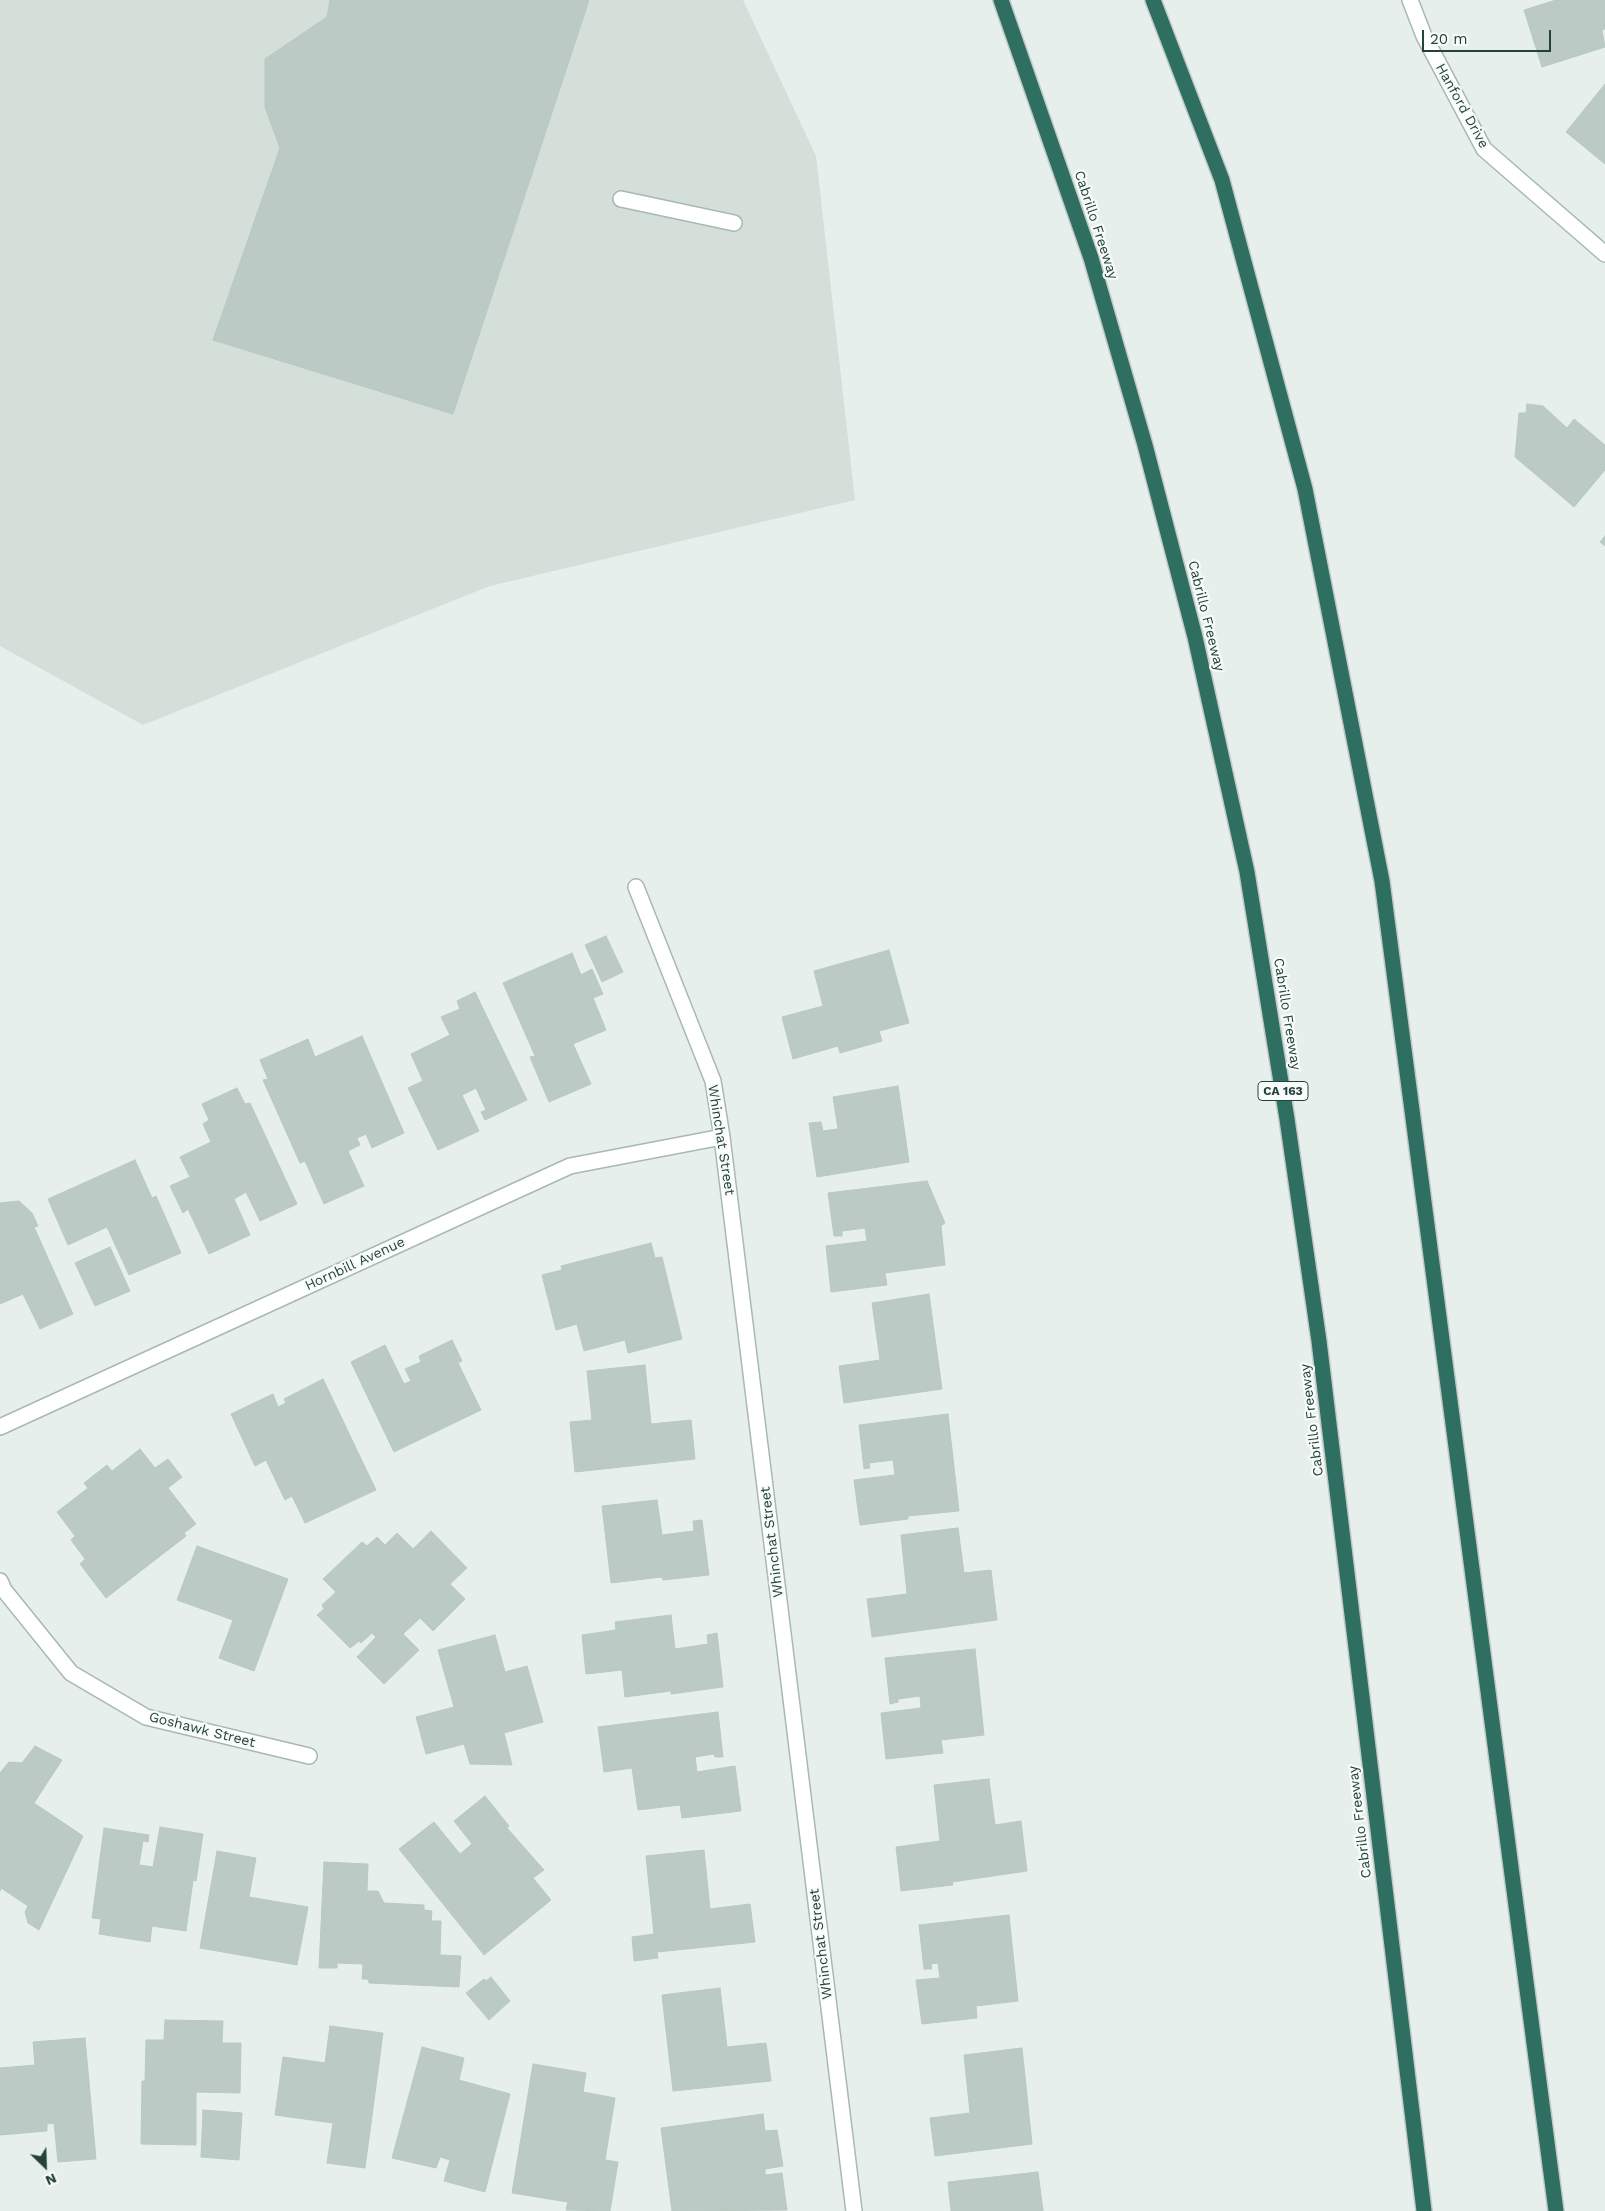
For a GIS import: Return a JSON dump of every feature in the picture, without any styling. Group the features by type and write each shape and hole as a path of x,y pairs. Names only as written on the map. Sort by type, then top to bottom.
{"highway":[{"name":"Cabrillo Freeway","path":"1001,0 1091,258 1145,445 1195,637 1247,872 1287,1119 1318,1341 1424,2211"},
{"path":"1153,0 1222,180 1306,489 1382,881 1556,2211"}],"street":[{"name":"Hanford Drive","path":"1410,0 1424,36 1484,149 1605,254"},
{"path":"621,199 734,223"},
{"name":"Whinchat Street","path":"636,887 713,1081 722,1137 854,2211"},
{"name":"Hornbill Avenue","path":"0,1427 570,1166 722,1137"},
{"name":"Goshawk Street","path":"0,1581 4,1590 71,1673 146,1717 309,1756"}],"shaded area":[{"path":"0,0 743,0 816,156 855,500 490,586 143,725 0,646"}],"building":[{"path":"330,0 589,0 453,414 213,340 280,148 265,107 265,59 327,17"},
{"path":"1556,0 1605,0 1605,29 1602,30 1605,47 1542,67 1524,10"},
{"path":"1605,84 1605,164 1566,132"},
{"path":"1527,404 1543,406 1567,428 1574,419 1605,445 1605,470 1574,507 1515,457 1519,413 1526,413"},
{"path":"1605,536 1605,546 1600,542"},
{"path":"606,936 623,972 602,982 585,945"},
{"path":"889,950 909,1023 879,1031 882,1041 840,1053 838,1046 793,1059 782,1017 823,1006 814,971"},
{"path":"572,953 581,975 592,969 603,994 593,998 606,1030 573,1044 591,1084 549,1102 530,1057 535,1056 503,983"},
{"path":"475,992 527,1100 485,1120 481,1112 486,1110 476,1088 462,1095 479,1131 438,1150 408,1088 423,1081 411,1054 450,1035 441,1017 460,1009 457,1001"},
{"path":"362,1036 404,1133 372,1148 366,1134 357,1138 360,1145 348,1151 364,1186 324,1204 305,1161 300,1163 263,1080 268,1079 260,1060 308,1039 315,1057"},
{"path":"898,1086 909,1162 817,1177 809,1123 821,1122 823,1131 838,1129 833,1097"},
{"path":"237,1088 245,1104 250,1103 297,1204 260,1221 246,1192 234,1199 250,1235 209,1254 188,1209 183,1213 170,1186 190,1177 180,1157 211,1142 203,1124 209,1120 202,1104"},
{"path":"135,1160 152,1198 156,1196 181,1253 129,1275 107,1227 68,1245 48,1199"},
{"path":"927,1181 945,1223 941,1226 945,1265 885,1273 887,1285 831,1292 826,1246 867,1241 865,1228 842,1231 842,1236 834,1236 828,1193"},
{"path":"19,1201 32,1213 38,1226 34,1227 73,1314 40,1329 23,1294 0,1304 0,1203"},
{"path":"651,1243 655,1258 662,1257 682,1339 628,1353 625,1340 584,1351 577,1324 556,1330 542,1275 562,1270 561,1266"},
{"path":"110,1247 130,1291 95,1306 75,1263"},
{"path":"929,1294 942,1389 844,1403 839,1366 880,1360 872,1303"},
{"path":"452,1340 462,1361 458,1363 481,1410 394,1452 351,1362 385,1345 404,1384 411,1381 405,1369 421,1362 419,1356"},
{"path":"645,1365 651,1424 691,1420 695,1459 575,1472 570,1422 592,1420 587,1371"},
{"path":"323,1379 376,1490 305,1523 292,1496 285,1500 266,1460 255,1466 231,1414 273,1394 278,1407 286,1403 284,1399"},
{"path":"948,1414 959,1511 908,1516 908,1519 860,1525 854,1480 895,1475 893,1460 869,1463 870,1468 864,1469 859,1425"},
{"path":"140,1449 155,1468 168,1459 182,1477 168,1488 196,1524 184,1533 186,1536 106,1598 80,1564 85,1559 71,1540 75,1536 57,1512 88,1488 84,1483 107,1465 112,1471"},
{"path":"657,1500 662,1535 694,1531 693,1521 702,1520 709,1575 663,1580 662,1577 611,1583 602,1506"},
{"path":"958,1528 964,1573 991,1570 997,1620 872,1637 867,1599 907,1594 901,1535"},
{"path":"431,1531 467,1568 450,1584 465,1599 433,1631 420,1618 403,1634 419,1650 384,1684 357,1657 376,1637 372,1633 361,1643 359,1641 350,1648 317,1615 324,1609 322,1605 336,1592 323,1579 362,1542 367,1546 377,1537 385,1545 397,1533 413,1549"},
{"path":"197,1546 288,1579 254,1671 219,1658 233,1620 177,1600"},
{"path":"671,1615 675,1649 708,1644 707,1635 717,1633 723,1687 671,1694 671,1691 625,1697 622,1670 586,1674 582,1635 616,1630 615,1622"},
{"path":"495,1635 505,1672 527,1666 543,1722 504,1733 512,1765 470,1764 464,1744 426,1754 416,1717 454,1707 438,1650"},
{"path":"975,1649 984,1735 941,1740 943,1753 886,1759 881,1713 921,1708 920,1696 898,1699 898,1702 890,1704 885,1658"},
{"path":"718,1712 723,1757 715,1757 714,1754 695,1757 697,1772 735,1766 741,1811 682,1818 680,1805 638,1810 632,1768 604,1772 598,1727"},
{"path":"35,1746 62,1760 34,1803 83,1836 39,1930 28,1923 25,1912 28,1906 1,1888 0,1891 0,1773 9,1762 22,1763"},
{"path":"989,1779 995,1825 1021,1821 1027,1871 952,1882 953,1885 901,1891 896,1847 940,1841 934,1785"},
{"path":"485,1796 509,1826 507,1828 544,1870 533,1878 551,1900 484,1955 399,1849 434,1822 460,1854 472,1844 454,1821"},
{"path":"160,1827 203,1834 196,1881 193,1880 186,1931 152,1926 150,1942 99,1934 101,1919 92,1918 104,1828 149,1835 148,1842 143,1841 139,1865 153,1867"},
{"path":"704,1850 710,1909 750,1904 755,1942 657,1952 658,1958 634,1961 632,1937 654,1934 646,1856"},
{"path":"217,1851 256,1858 249,1897 308,1907 297,1965 200,1948"},
{"path":"324,1862 368,1864 367,1891 378,1891 384,1903 424,1905 424,1910 432,1911 431,1921 441,1921 440,1955 461,1956 459,1987 369,1983 368,1979 362,1979 363,1964 337,1963 337,1968 319,1968"},
{"path":"1009,1915 1018,2001 976,2006 977,2018 922,2024 916,1980 940,1978 938,1963 931,1964 932,1969 924,1969 919,1925"},
{"path":"491,1977 510,2001 489,2020 466,1993 484,1979 486,1981"},
{"path":"720,1988 727,2047 766,2043 771,2081 673,2091 662,1995"},
{"path":"165,2020 223,2021 222,2043 241,2043 240,2093 196,2092 196,2145 141,2144 142,2081 145,2081 146,2040 164,2040"},
{"path":"330,2026 383,2033 365,2168 327,2163 333,2123 275,2115 283,2057 325,2063"},
{"path":"85,2038 96,2159 58,2162 54,2123 47,2124 47,2131 0,2135 0,2068 35,2065 33,2042"},
{"path":"422,2047 464,2058 459,2080 510,2094 485,2192 444,2181 450,2160 440,2157 436,2168 392,2158"},
{"path":"1022,2048 1032,2144 935,2156 930,2118 970,2113 964,2055"},
{"path":"533,2064 586,2073 583,2092 615,2098 605,2160 618,2162 610,2211 566,2210 568,2202 512,2193"},
{"path":"203,2110 242,2113 239,2160 201,2157"},
{"path":"763,2114 765,2131 777,2130 783,2166 765,2169 765,2175 782,2173 787,2210 672,2211 661,2128"},
{"path":"1038,2172 1043,2211 951,2211 948,2182"}]}
